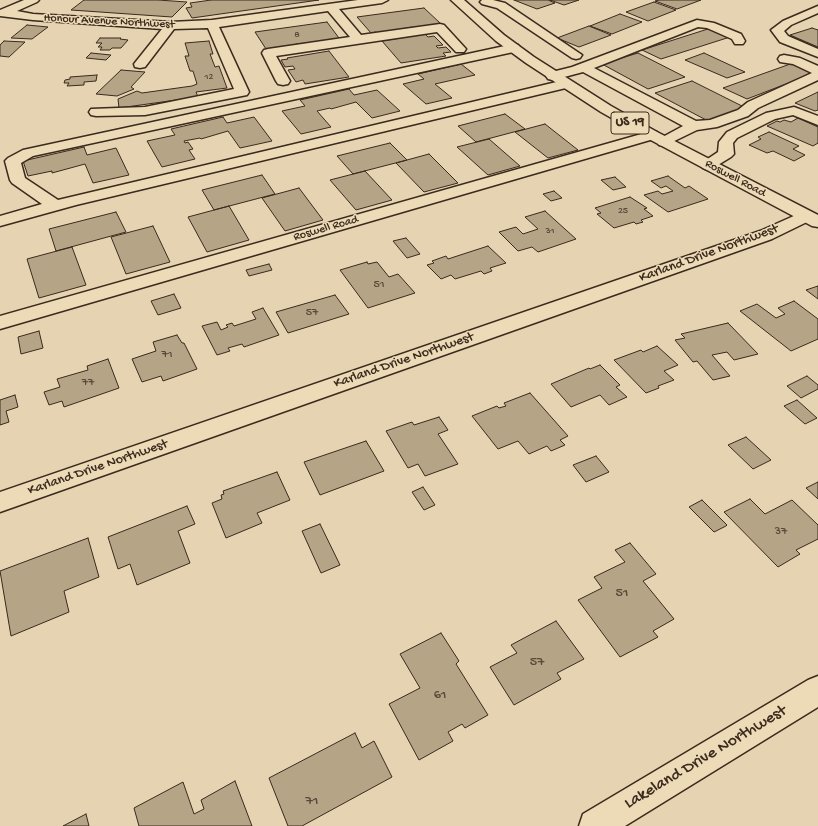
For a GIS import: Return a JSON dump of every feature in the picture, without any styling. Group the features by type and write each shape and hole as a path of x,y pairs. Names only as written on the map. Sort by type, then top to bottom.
{"street":[{"path":"2,13 33,0"},
{"name":"Honour Avenue Northwest","path":"2,13 34,17 171,26 212,24 331,7 360,1 382,0"},
{"path":"461,3 489,1 500,5 576,55 555,70"},
{"name":"Roswell Road","path":"461,3 514,48 555,70 658,139 812,219"},
{"path":"331,7 358,39"},
{"path":"818,8 787,23 777,30 784,39 818,53"},
{"path":"0,221 555,70 583,67 697,23 710,25 737,36 739,41"},
{"path":"96,112 145,111 242,92 212,24"},
{"path":"140,64 171,26"},
{"path":"283,81 268,53 440,28 460,49"},
{"path":"56,206 18,180 13,161 28,153 514,48"},
{"path":"784,59 796,61 818,71"},
{"path":"583,67 694,126"},
{"path":"658,139 694,126 712,124 743,114 753,105 818,75"},
{"path":"708,165 726,154 726,142 732,135 771,116 794,111 818,121"},
{"name":"Roswell Road","path":"0,323 658,139"},
{"name":"Karland Drive Northwest","path":"0,502 812,219"},
{"name":"Lakeland Drive Northwest","path":"595,826 818,690"}],"building":[{"path":"84,0 158,0 187,2 172,17 71,10"},
{"path":"211,0 319,0 192,18 186,8 192,7 190,3"},
{"path":"514,0 548,0 555,3 537,9"},
{"path":"550,0 579,0 564,5"},
{"path":"701,0 677,9 655,1"},
{"path":"654,2 676,10 648,21 626,12"},
{"path":"424,8 440,23 436,24 438,26 415,29 413,27 402,29 403,31 378,34 376,32 371,33 357,17"},
{"path":"620,14 642,22 612,34 590,26"},
{"path":"327,22 339,38 335,39 337,41 310,45 309,43 296,44 298,47 275,50 273,48 266,49 255,32"},
{"path":"27,25 48,27 32,39 11,38"},
{"path":"589,26 611,35 579,47 557,38"},
{"path":"711,28 730,37 661,59 642,50"},
{"path":"812,28 818,30 818,47 790,35"},
{"path":"425,34 428,37 434,36 443,45 436,46 438,48 446,47 451,52 443,53 446,56 401,63 382,41"},
{"path":"100,38 121,38 120,39 128,40 121,48 100,50 102,47 98,47 102,43 96,43"},
{"path":"4,41 25,42 9,57 0,56 0,45"},
{"path":"209,41 213,54 210,54 215,67 219,66 227,88 196,92 198,97 119,108 118,99 137,91 142,93 197,84 193,71 190,71 185,56 189,56 185,43"},
{"path":"329,51 349,77 305,84 303,80 296,82 288,70 295,69 293,66 285,67 281,60 288,59 287,58"},
{"path":"91,53 111,55 106,60 86,58"},
{"path":"638,53 685,77 648,89 602,64"},
{"path":"704,53 745,72 727,78 685,60"},
{"path":"793,63 817,72 747,99 723,88"},
{"path":"461,64 475,75 435,84 452,98 426,104 403,84 424,79 418,74"},
{"path":"121,70 145,72 131,87 134,89 117,96 96,94"},
{"path":"97,75 96,81 84,82 84,85 67,86 69,83 64,83 65,80 70,79 70,77"},
{"path":"692,81 746,108 708,121 655,93"},
{"path":"349,89 354,95 377,90 400,111 372,118 356,102 317,111 331,127 301,134 282,111 305,106 300,100"},
{"path":"818,92 818,110 815,111 795,103"},
{"path":"505,114 525,129 476,142 458,126"},
{"path":"223,117 227,123 254,117 272,141 240,148 228,131 201,139 184,141 185,143 188,142 193,149 189,150 195,159 162,167 147,141 175,135 171,129"},
{"path":"798,118 818,127 818,143 813,146 767,126 777,121 780,122 784,120 791,122"},
{"path":"545,124 578,150 548,158 515,132"},
{"path":"769,132 799,146 793,149 805,155 794,161 773,151 767,153 749,145 761,139 758,137"},
{"path":"489,139 520,166 488,175 457,147"},
{"path":"390,143 407,160 353,174 337,156"},
{"path":"84,147 87,155 116,148 129,175 93,183 85,164 52,173 52,171 28,176 23,161"},
{"path":"429,154 458,183 424,192 396,163"},
{"path":"365,171 392,200 356,210 330,180"},
{"path":"262,175 275,194 214,210 202,190"},
{"path":"668,176 685,188 689,186 708,199 668,212 644,195 658,191 662,194 673,191 666,186 661,188 651,181"},
{"path":"615,177 626,187 613,190 601,180"},
{"path":"299,188 323,220 285,231 262,198"},
{"path":"554,191 562,198 551,201 543,194"},
{"path":"630,197 647,208 644,209 653,216 641,220 643,222 636,224 634,222 614,228 597,214 601,213 595,208"},
{"path":"229,206 249,240 207,252 188,217"},
{"path":"545,211 576,239 538,252 532,247 518,251 499,232 516,227 523,234 538,229 525,217"},
{"path":"116,212 126,232 56,251 49,229"},
{"path":"153,226 170,262 126,274 111,237"},
{"path":"406,238 420,254 407,258 393,241"},
{"path":"488,246 506,263 490,268 492,271 484,274 481,271 455,279 451,275 441,279 427,265 434,263 432,261 446,256 448,259"},
{"path":"72,247 86,285 39,298 27,259"},
{"path":"367,262 368,264 377,262 389,277 398,274 415,293 368,308 340,270"},
{"path":"269,264 272,270 249,276 246,270"},
{"path":"818,286 818,299 806,290"},
{"path":"174,294 181,308 158,315 151,301"},
{"path":"335,295 349,314 288,333 276,312"},
{"path":"794,301 818,319 818,339 791,351 740,311 757,304 776,318 785,314 778,308"},
{"path":"263,308 279,335 244,347 242,344 228,348 230,351 217,355 202,326 217,322 221,330 228,327 226,325 232,323 234,326 256,319 252,312"},
{"path":"728,323 758,354 734,360 727,352 712,355 730,376 713,380 697,361 693,362 675,340 685,338 681,334"},
{"path":"39,331 43,348 21,354 18,337"},
{"path":"177,335 182,343 184,343 197,369 163,381 161,376 142,382 132,359 156,351 153,342"},
{"path":"657,346 678,365 664,371 674,380 658,386 659,388 646,393 614,360 641,350 643,352"},
{"path":"108,359 119,388 64,407 62,401 49,405 44,392 60,387 57,379 88,370 87,366"},
{"path":"600,365 620,385 616,387 627,397 609,405 600,395 571,407 551,384 589,368 590,369"},
{"path":"807,376 818,385 818,389 801,398 787,386"},
{"path":"530,393 568,436 560,440 565,445 551,451 547,446 529,454 518,441 498,449 472,416 497,406 499,408 506,406 504,403"},
{"path":"15,395 18,407 6,411 9,422 0,425 0,400"},
{"path":"797,400 817,418 805,424 784,406"},
{"path":"439,417 448,430 438,434 458,464 425,476 418,464 408,468 386,431 412,422 414,425"},
{"path":"746,437 771,460 753,469 728,445"},
{"path":"366,441 384,471 320,495 304,462"},
{"path":"596,456 609,472 586,482 573,465"},
{"path":"277,472 290,500 257,513 262,523 226,538 212,503 222,499 221,495 224,494 223,491"},
{"path":"818,482 818,499 806,488"},
{"path":"423,487 435,505 424,510 412,492"},
{"path":"750,499 765,514 792,500 818,525 818,539 796,550 800,554 778,567 724,512"},
{"path":"702,500 727,525 726,526 714,532 689,507"},
{"path":"187,506 195,524 178,531 190,563 137,585 130,564 118,569 108,537"},
{"path":"320,524 340,565 321,573 302,531"},
{"path":"88,538 99,577 64,591 69,612 11,636 0,571"},
{"path":"630,543 656,574 643,581 674,619 653,631 658,637 620,657 578,600 602,588 594,577 625,562 615,550"},
{"path":"556,621 584,659 557,673 561,679 514,705 490,667 517,653 511,645"},
{"path":"441,633 459,661 456,664 488,715 465,728 462,724 448,732 453,741 419,760 389,704 420,688 400,654"},
{"path":"355,733 362,748 374,741 392,777 302,826 288,826 269,778"},
{"path":"235,781 252,826 139,826 134,808 183,782 194,814 204,809 201,800"},
{"path":"86,814 89,826 63,826"}]}
